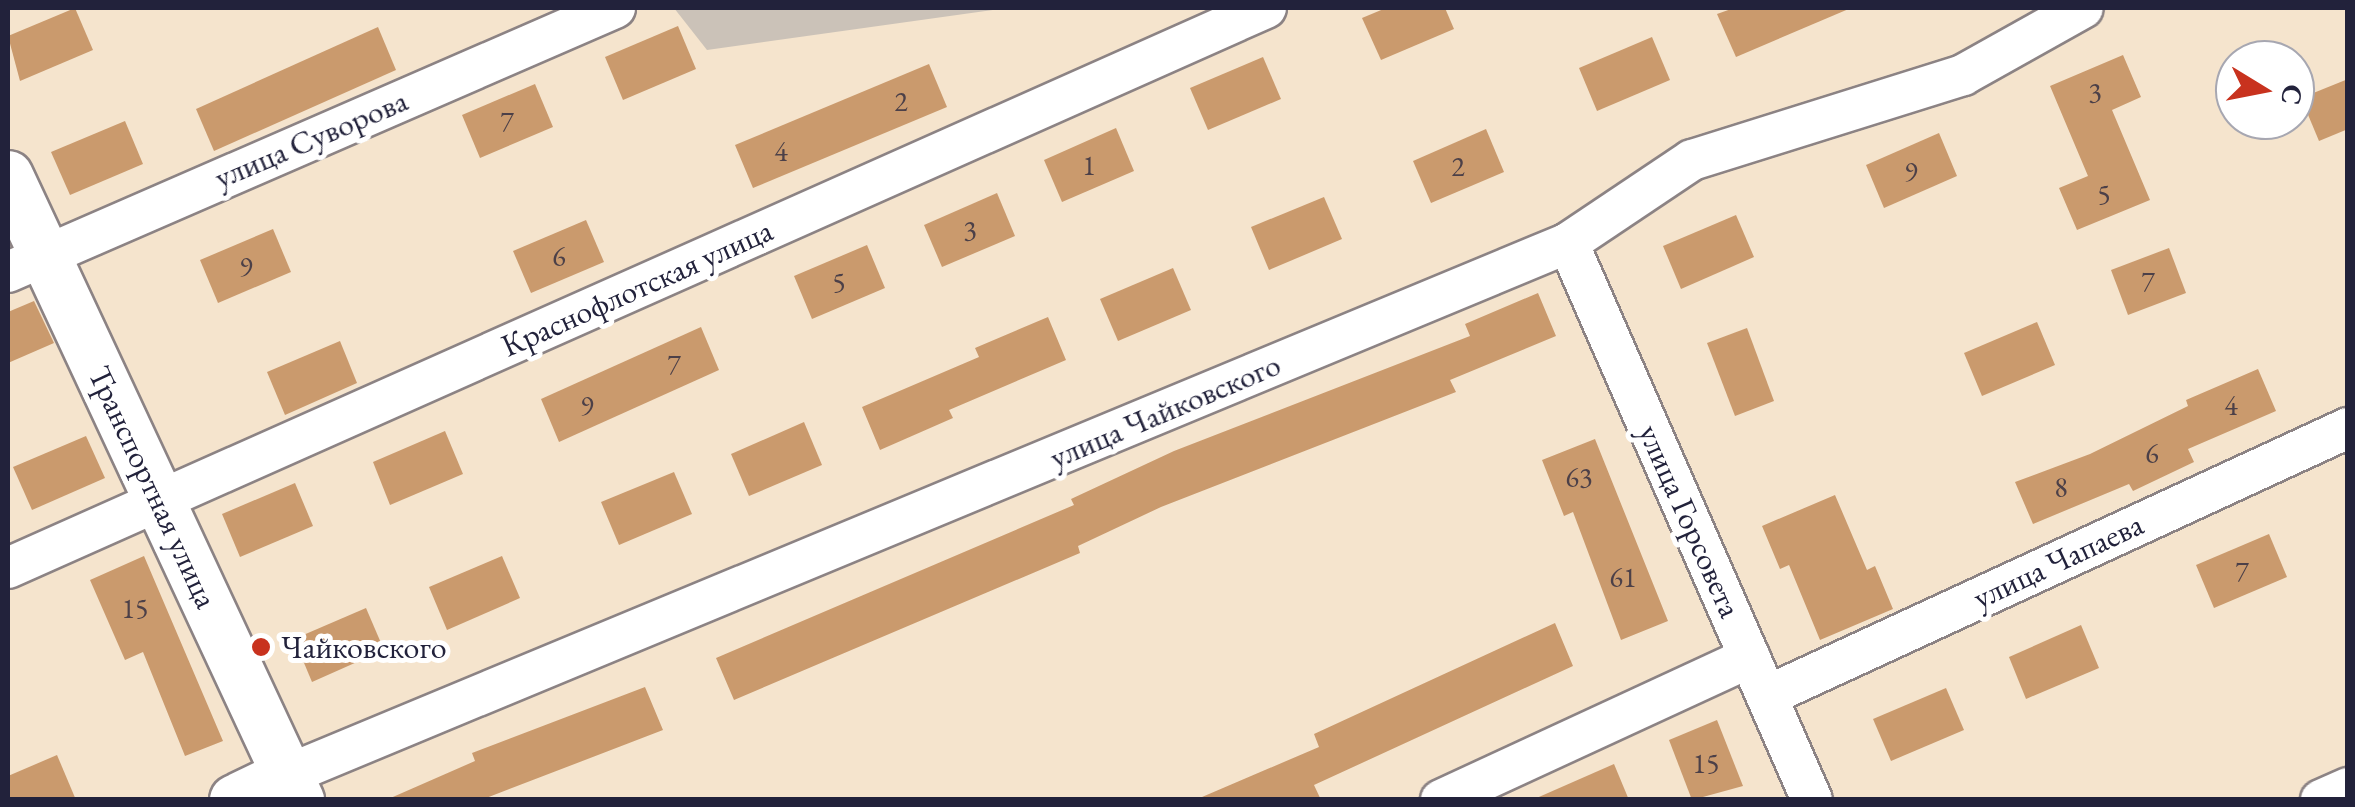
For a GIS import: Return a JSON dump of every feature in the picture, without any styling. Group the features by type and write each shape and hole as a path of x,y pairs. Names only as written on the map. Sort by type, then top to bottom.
{"street":[{"name":"улица Суворова","path":"26,263 614,8"},
{"name":"Краснофлотская улица","path":"8,568 1266,8"},
{"name":"улица Чайковского","path":"235,800 293,787 1568,243 1692,160 1963,74 2084,8"},
{"name":"Транспортная улица","path":"8,176 26,263 160,501 293,787"},
{"name":"улица Горсовета","path":"1568,243 1812,800"},
{"name":"улица Чапаева","path":"1769,695 2348,428"},
{"path":"1441,800 1750,657"},
{"path":"2321,800 2348,788"}],"shaded area":[{"path":"674,8 1007,8 707,50"}],"building":[{"path":"75,8 93,50 20,81 8,36"},
{"path":"1386,8 1445,8 1454,29 1381,60 1362,18"},
{"path":"1734,8 1851,8 1736,57 1717,14"},
{"path":"678,26 696,69 623,100 605,57"},
{"path":"378,27 396,70 214,151 196,109"},
{"path":"1652,37 1670,80 1597,111 1579,68"},
{"path":"2123,55 2141,97 2112,110 2150,200 2077,230 2059,188 2088,176 2050,86"},
{"path":"1263,57 1281,99 1208,130 1190,88"},
{"path":"929,64 947,107 753,188 735,145"},
{"path":"2348,79 2348,129 2319,141 2315,131 2315,92"},
{"path":"535,84 553,127 480,158 462,115"},
{"path":"125,121 143,164 70,195 51,152"},
{"path":"1116,128 1134,171 1062,202 1044,160"},
{"path":"1486,129 1504,172 1431,203 1413,161"},
{"path":"1939,133 1957,176 1884,208 1866,165"},
{"path":"997,193 1015,236 942,267 924,225"},
{"path":"1324,197 1342,239 1269,270 1251,227"},
{"path":"1736,215 1754,257 1681,289 1663,246"},
{"path":"586,220 604,262 531,293 513,251"},
{"path":"273,229 291,272 218,303 200,260"},
{"path":"867,245 885,288 812,319 794,276"},
{"path":"2169,248 2186,293 2128,315 2111,270"},
{"path":"1173,268 1191,310 1118,341 1100,299"},
{"path":"1538,293 1556,336 1450,380 1456,392 1161,507 1078,546 1080,553 734,700 716,658 1074,505 1071,499 1174,451 1470,336 1465,324"},
{"path":"34,301 54,343 8,363 8,312"},
{"path":"1048,317 1066,360 949,410 953,418 880,450 862,407 979,357 975,348"},
{"path":"2037,322 2055,365 1982,396 1964,353"},
{"path":"701,327 719,370 559,442 541,399"},
{"path":"1747,328 1774,401 1735,416 1707,343"},
{"path":"340,341 357,383 285,415 267,372"},
{"path":"2258,369 2276,411 2188,449 2194,462 2133,491 2129,484 2033,524 2015,482 2090,454 2188,406 2186,400"},
{"path":"804,422 822,465 749,496 731,454"},
{"path":"445,431 463,474 390,505 373,462"},
{"path":"86,436 105,478 32,510 13,467"},
{"path":"1595,439 1668,621 1621,640 1573,512 1564,516 1542,460"},
{"path":"674,472 692,514 619,545 601,502"},
{"path":"295,483 313,526 240,557 222,514"},
{"path":"1835,495 1867,570 1875,566 1893,609 1820,640 1789,565 1780,569 1762,526"},
{"path":"2269,534 2287,577 2214,608 2196,565"},
{"path":"144,556 223,741 185,756 143,652 125,660 90,580"},
{"path":"502,556 520,598 447,630 429,587"},
{"path":"366,608 384,650 312,682 294,639"},
{"path":"1555,623 1573,666 1314,785 1321,800 1195,800 1319,747 1314,734"},
{"path":"2081,625 2099,668 2026,699 2009,657"},
{"path":"645,687 663,730 481,800 386,800 475,761 472,753"},
{"path":"1946,688 1964,730 1891,761 1873,719"},
{"path":"1717,720 1743,786 1692,800 1669,740"},
{"path":"57,755 76,800 8,800 8,776"},
{"path":"1614,764 1629,800 1532,800"}],"place":[{"name":"Чайковского","path":"261,647"}]}
